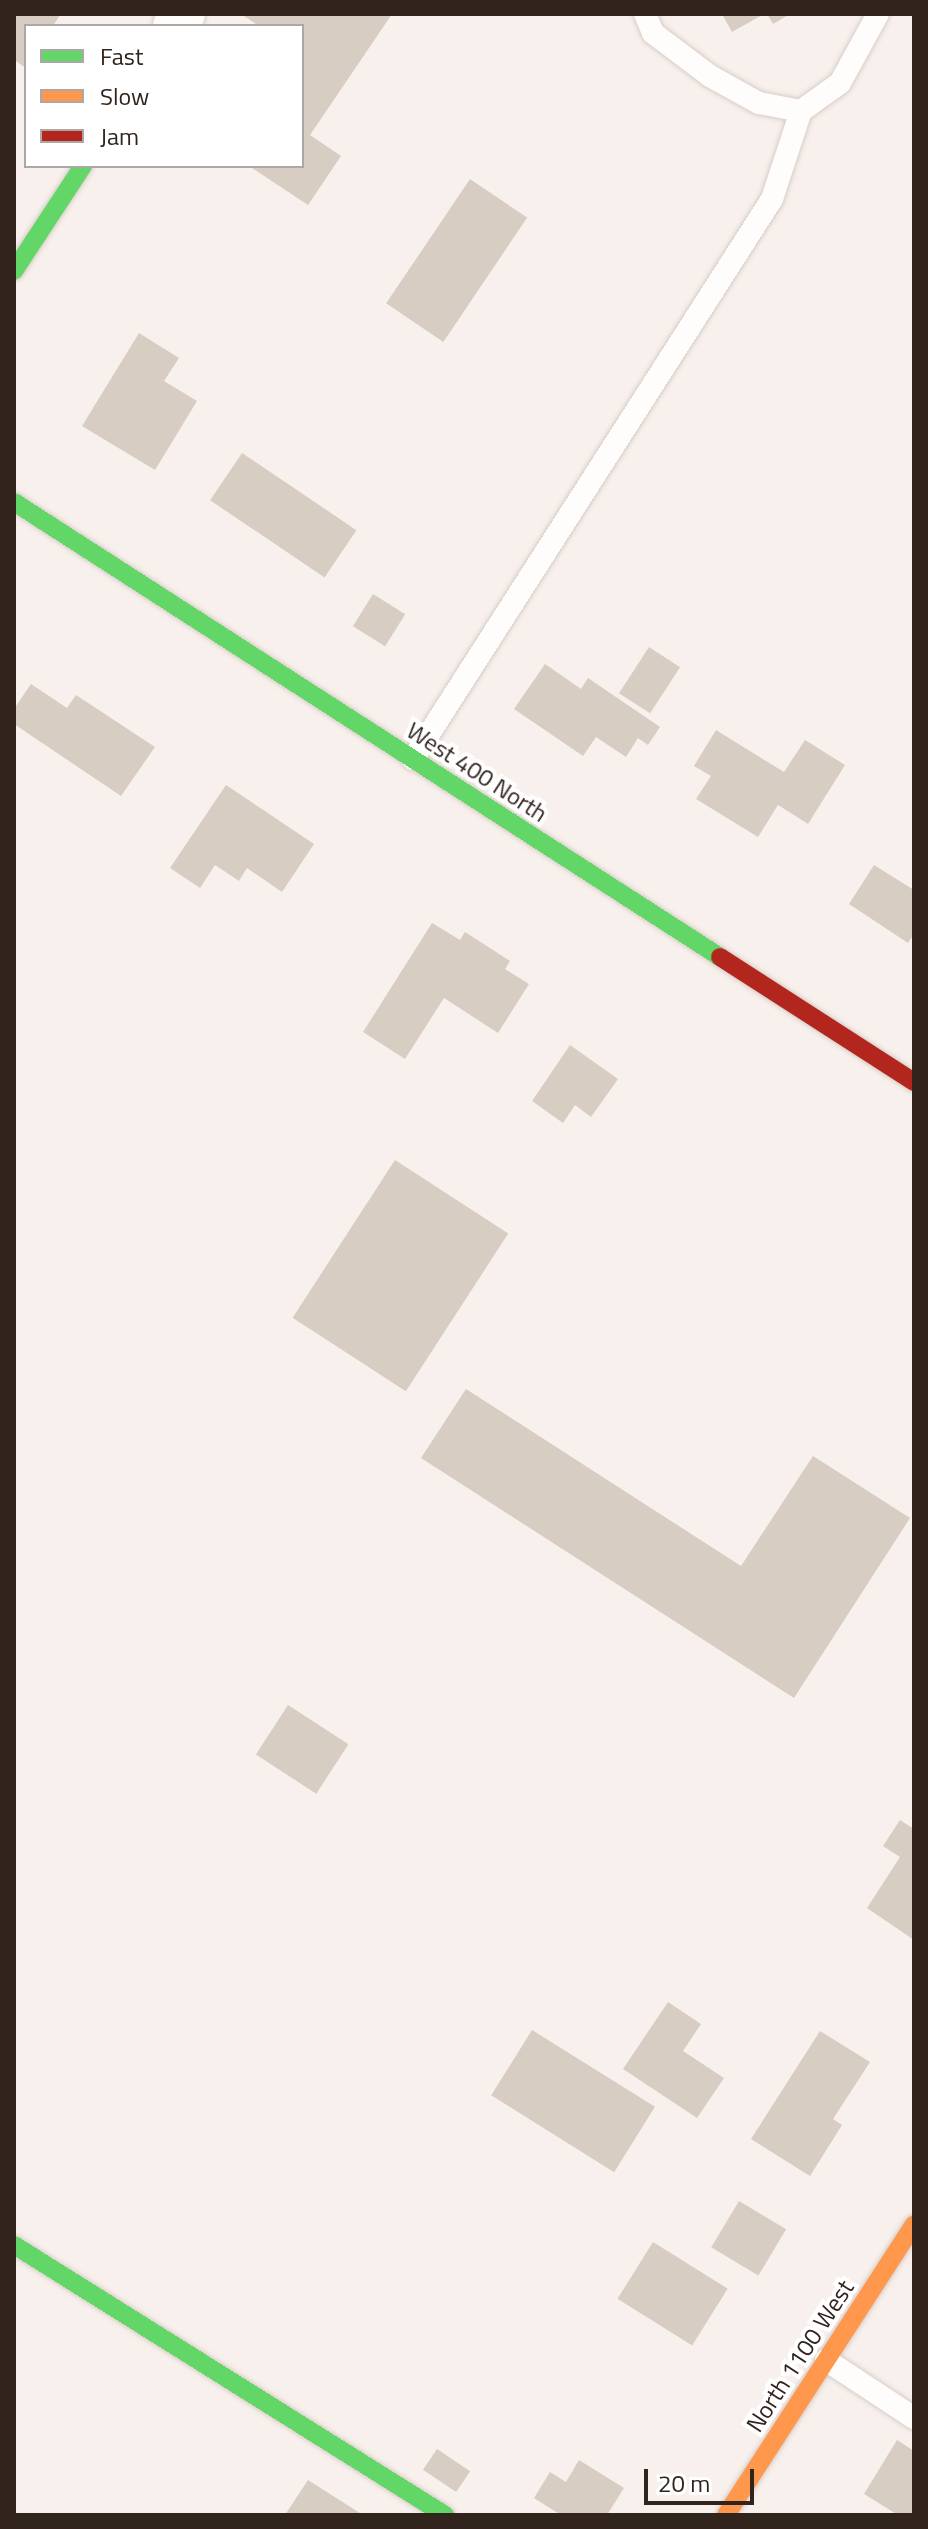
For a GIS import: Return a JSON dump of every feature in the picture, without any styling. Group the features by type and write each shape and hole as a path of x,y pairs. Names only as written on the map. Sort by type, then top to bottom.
{"street":[{"path":"14,271 82,168"},
{"name":"West 400 North","path":"14,502 914,1082"},
{"name":"North 1100 West","path":"726,2515 914,2224"},
{"path":"14,2245 445,2515"}],"lane":[{"path":"645,14 653,33 710,76 759,103 801,111"},
{"path":"413,759 772,199 801,111 840,83 878,14"},
{"path":"826,2360 914,2418"}],"building":[{"path":"14,14 60,15 54,24 24,24 24,67 16,61 14,64"},
{"path":"241,14 392,14 310,135 341,156 308,205 252,168 304,168 304,24 256,24"},
{"path":"722,14 764,14 732,32"},
{"path":"767,14 790,14 773,24"},
{"path":"470,179 527,218 443,342 386,303"},
{"path":"139,333 179,358 164,381 197,401 155,470 82,426"},
{"path":"242,453 356,530 325,577 210,500"},
{"path":"373,594 405,614 385,646 353,626"},
{"path":"649,647 680,667 650,713 619,693"},
{"path":"545,664 581,689 588,678 660,727 648,745 638,738 626,757 596,737 583,756 514,709"},
{"path":"31,684 67,708 76,695 155,747 121,796 14,724 14,709"},
{"path":"716,730 784,772 805,740 845,765 808,824 778,805 758,837 696,799 711,776 694,766"},
{"path":"226,785 314,844 282,892 247,868 239,881 215,865 200,888 170,868"},
{"path":"874,865 914,890 914,934 908,943 849,904"},
{"path":"432,923 460,940 465,932 510,961 505,969 529,984 498,1033 444,998 405,1059 363,1032"},
{"path":"570,1045 618,1079 591,1117 575,1105 563,1123 532,1101"},
{"path":"395,1160 508,1234 406,1391 293,1318"},
{"path":"466,1389 741,1566 813,1456 910,1518 794,1698 421,1458"},
{"path":"288,1705 348,1744 316,1794 256,1754"},
{"path":"900,1820 914,1829 914,1940 867,1908 900,1857 883,1846"},
{"path":"668,2002 701,2024 683,2051 724,2078 697,2118 623,2069"},
{"path":"532,2030 655,2107 614,2172 491,2095"},
{"path":"820,2031 870,2062 833,2119 842,2125 810,2176 751,2139"},
{"path":"739,2201 786,2229 758,2276 711,2247"},
{"path":"653,2242 728,2289 692,2345 617,2299"},
{"path":"897,2440 914,2451 914,2515 898,2515 864,2494"},
{"path":"437,2449 470,2471 456,2492 423,2470"},
{"path":"579,2460 624,2488 607,2515 561,2515 534,2498 550,2472 566,2482"},
{"path":"308,2480 363,2515 285,2515"}],"traffic: fast":[{"path":"14,271 82,168"},
{"path":"14,502 720,957"},
{"path":"14,2245 445,2515"}],"traffic: slow":[{"path":"726,2515 914,2224"}],"traffic: jam":[{"path":"720,957 914,1082"}]}
